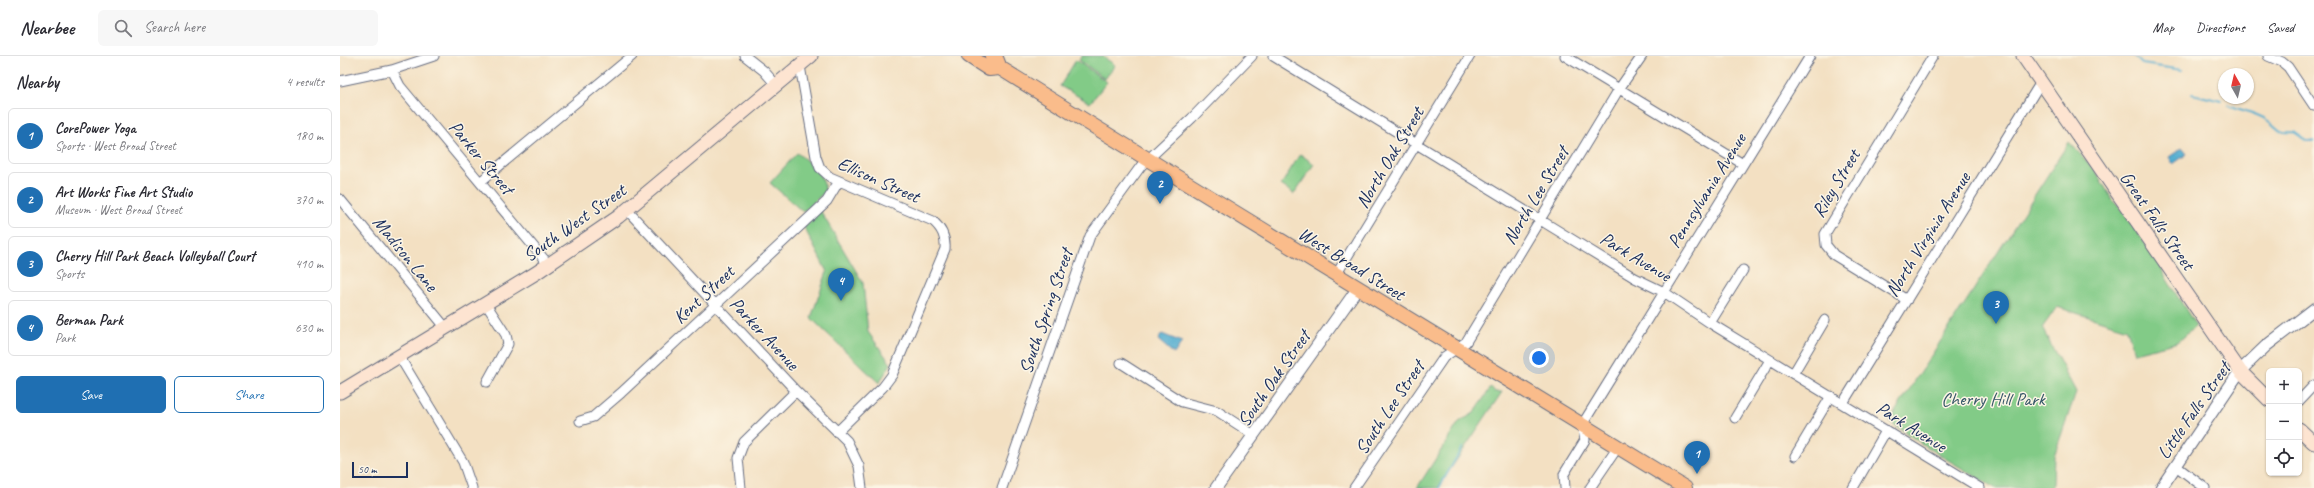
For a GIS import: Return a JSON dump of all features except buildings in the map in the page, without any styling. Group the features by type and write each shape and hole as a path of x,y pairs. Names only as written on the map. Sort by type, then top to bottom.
{"main road":[{"name":"South West Street","path":"340,392 486,304 627,210 811,56"},
{"name":"West Broad Street","path":"969,56 989,69 1000,68"},
{"name":"West Broad Street","path":"992,56 996,58 1000,68 1685,488"},
{"name":"Great Falls Street","path":"2022,56 2240,371 2266,397"},
{"path":"2302,432 2314,443"}],"street":[{"path":"340,81 392,70 434,56"},
{"path":"480,182 632,56"},
{"path":"745,56 764,71 777,86"},
{"name":"South Spring Street","path":"1002,488 1084,251 1098,223 1141,166 1252,56"},
{"name":"Park Avenue","path":"1273,56 1540,218 1635,278 1664,292 1710,323 1980,488"},
{"name":"North Oak Street","path":"1336,275 1470,56"},
{"path":"1566,56 1743,164"},
{"name":"North Lee Street","path":"1456,348 1466,342 1619,89 1642,56"},
{"name":"Pennsylvania Avenue","path":"1582,425 1810,56"},
{"name":"Riley Street","path":"1907,300 1834,256 1826,246 1825,234 1932,56"},
{"path":"2268,56 2282,62 2288,67 2314,106"},
{"name":"Ellison Street","path":"800,66 817,161 824,173 938,226 944,236 945,249 890,380 837,432"},
{"name":"Parker Street","path":"392,70 400,86 548,264"},
{"name":"North Virginia Avenue","path":"1843,403 2041,82"},
{"name":"Kent Street","path":"580,421 593,417 716,305 827,201 839,181"},
{"name":"Madison Lane","path":"340,199 446,328"},
{"name":"Parker Avenue","path":"627,210 796,391 846,441 855,456 862,488"},
{"path":"1710,323 1743,270"},
{"name":"South Oak Street","path":"1216,488 1358,288"},
{"path":"486,304 506,335 508,344 487,382"},
{"name":"Little Falls Street","path":"2161,488 2240,371 2266,346 2314,309"},
{"path":"1793,374 1825,320"},
{"name":"South Lee Street","path":"1354,488 1444,357 1456,348"},
{"path":"400,356 463,462 472,488"},
{"path":"1735,418 1770,360"},
{"path":"1121,363 1182,402 1217,411 1254,435"},
{"path":"2302,398 2314,385"},
{"path":"741,488 738,458 744,442 796,391"},
{"path":"1795,456 1831,396"},
{"path":"1565,488 1564,474 1585,440 1582,425"},
{"path":"1853,488 1886,431"},
{"path":"1590,488 1618,447"},
{"path":"2176,466 2205,488"}],"green space":[{"path":"1082,56 1102,56 1115,65 1105,79 1079,60"},
{"path":"1076,60 1107,82 1090,103 1060,86"},
{"name":"Cherry Hill Park","path":"2069,142 2094,169 2112,199 2120,207 2162,268 2163,273 2196,326 2178,342 2134,353 2127,329 2057,307 2042,328 2076,392 2054,456 2053,484 2050,488 1995,488 1931,450 1889,421"},
{"path":"797,153 816,170 825,186 825,192 803,212 770,183"},
{"path":"1300,154 1314,164 1294,194 1281,185"},
{"path":"820,210 863,283 868,332 891,364 879,383 811,318 827,272 804,227"},
{"path":"1491,387 1495,392 1502,392 1438,488 1417,488 1459,422 1474,413"}],"water":[{"path":"2182,148 2187,154 2173,164 2169,157"},
{"path":"1162,334 1182,342 1174,354 1158,340"}],"waterway":[{"path":"2134,56 2142,64 2182,70"},
{"path":"2192,94 2218,100"},
{"path":"2229,105 2253,113 2271,123 2281,131 2294,132 2307,141 2314,141"},
{"path":"1439,488 1462,448"}],"place":[{"name":"Art Works Fine Art Studio","path":"1160,204"},
{"name":"Berman Park","path":"841,301"},
{"name":"Cherry Hill Park Beach Volleyball Court","path":"1996,324"},
{"name":"CorePower Yoga","path":"1697,474"}]}
